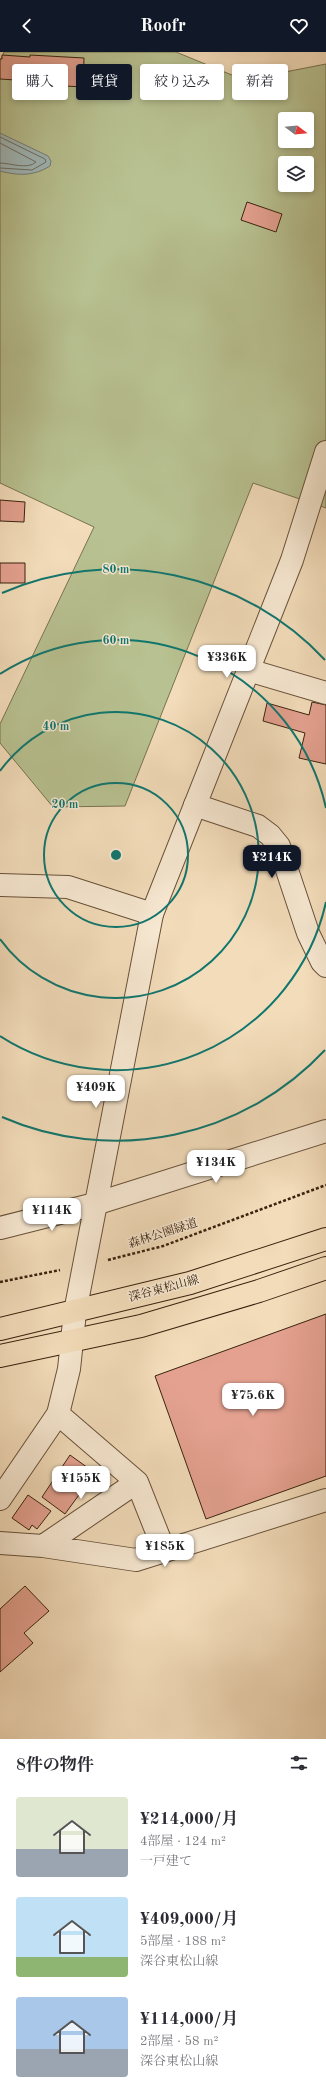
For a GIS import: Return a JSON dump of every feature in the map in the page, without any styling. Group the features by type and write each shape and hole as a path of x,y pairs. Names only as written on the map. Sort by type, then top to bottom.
{"main road":[{"name":"深谷東松山線","path":"0,1329 190,1283 326,1239"},
{"path":"0,1356 141,1326 259,1291 326,1268"}],"street":[{"path":"0,1498 58,1414 69,1369 75,1312 83,1266 152,914 292,560 326,452"},
{"path":"248,670 326,693"},
{"path":"195,805 258,826 270,835 279,846 308,933 322,962 326,966"},
{"path":"0,885 68,887 152,914"},
{"path":"0,1228 95,1204 326,1131"},
{"path":"58,1414 137,1482 164,1550"},
{"path":"43,1546 137,1482"},
{"path":"0,1543 43,1546 136,1560 326,1500"}],"path":[{"name":"森林公園緑道","path":"0,1282 83,1266 163,1246 326,1185"}],"green space":[{"path":"4,52 176,52 205,64 140,64 140,100 224,100 224,72 232,75 232,100 288,100 288,71 326,64 326,508 253,483 125,806 53,807 0,743 0,724 94,527 0,483 0,62"}],"water":[{"path":"0,133 48,156 51,161 50,166 38,172 26,174 14,174 0,171"}],"building":[{"path":"2,55 84,58 84,64 76,64 76,87 68,86 68,64 12,64 12,80 0,79 0,59 2,59"},
{"path":"247,202 282,214 276,232 241,220"},
{"path":"0,500 25,502 24,522 0,521"},
{"path":"0,563 25,563 25,583 0,583"},
{"path":"312,702 326,705 326,764 299,758 305,733 263,721 267,703 309,715"},
{"path":"326,1314 326,1476 206,1519 155,1376"},
{"path":"70,1455 95,1473 65,1514 42,1497"},
{"path":"28,1495 51,1511 37,1529 32,1525 29,1530 12,1518"},
{"path":"25,1586 49,1611 24,1633 33,1643 0,1672 0,1609"}]}
